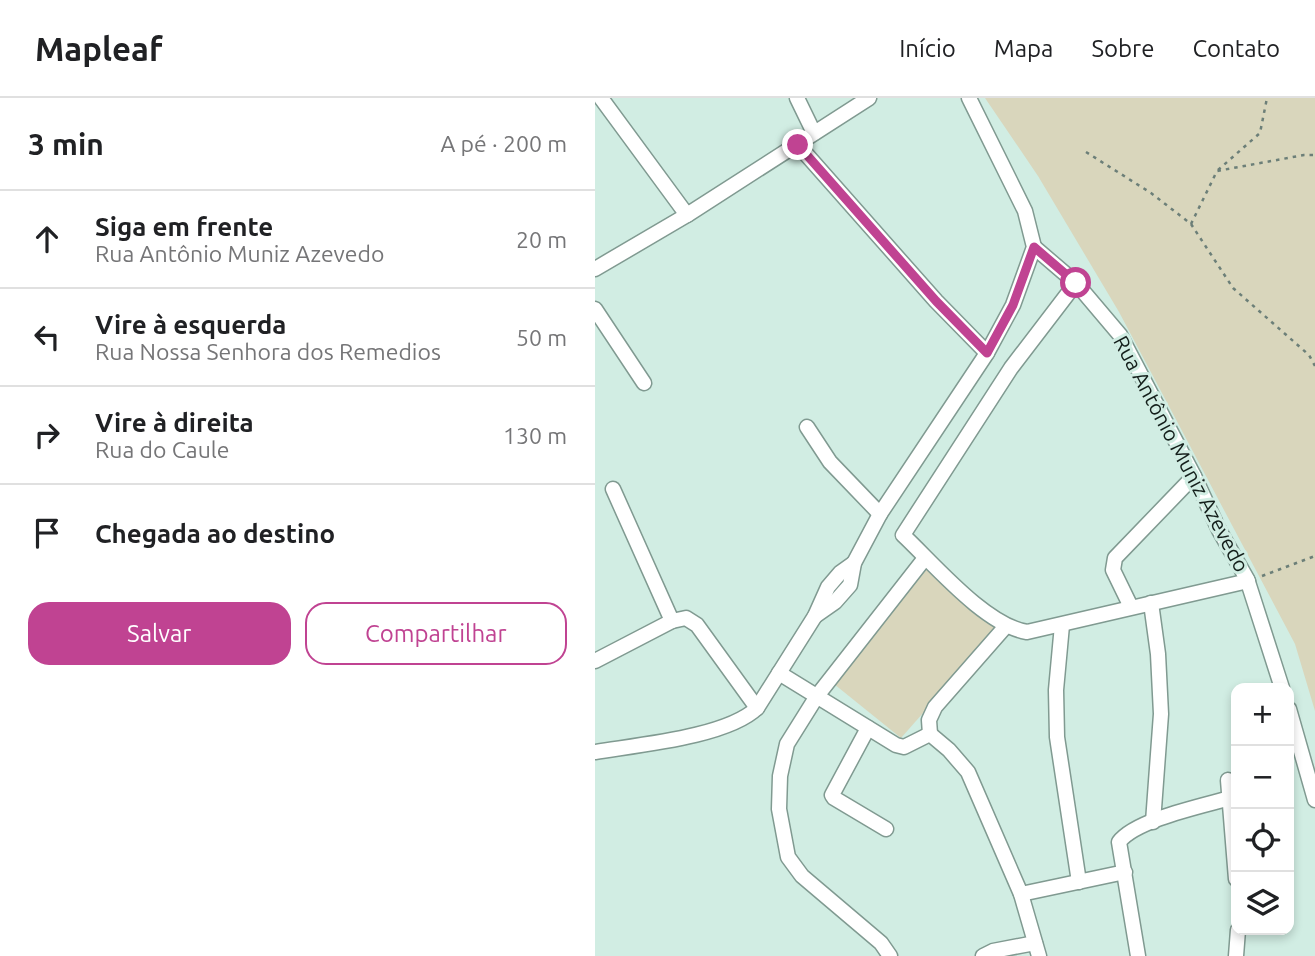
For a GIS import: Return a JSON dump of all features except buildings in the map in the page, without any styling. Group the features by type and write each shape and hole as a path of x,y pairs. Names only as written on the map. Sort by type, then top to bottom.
{"street":[{"path":"601,98 687,215"},
{"path":"797,98 814,133"},
{"path":"595,269 687,215 869,98"},
{"path":"595,752 671,740 706,731 742,719 758,708 815,616 835,602 850,584 854,563 880,514 987,353 1013,305 1034,247 1031,227 1022,205 969,98"},
{"path":"798,145 936,301 987,353"},
{"name":"Rua Antônio Muniz Azevedo","path":"1034,247 1076,283 1120,335 1194,476 1219,530 1251,580 1281,683"},
{"path":"1076,283 1011,368 903,535 990,615 1006,626 1027,632 1251,580"},
{"path":"595,309 644,383"},
{"path":"807,428 830,462 880,514"},
{"path":"1131,607 1114,570 1115,558 1194,476"},
{"path":"613,489 672,621"},
{"path":"890,956 881,943 802,876 788,857 779,809 780,775 787,744 817,696 925,558"},
{"path":"1151,603 1158,654 1161,714 1153,822"},
{"path":"595,661 672,621 686,618 697,625 758,708"},
{"path":"1062,625 1056,690 1057,737 1079,882"},
{"path":"983,956 993,951 1037,949 1021,894 968,772 949,750 930,734 929,720 935,707 1006,626"},
{"path":"779,673 901,747 930,734"},
{"path":"1294,726 1315,800"},
{"path":"868,728 832,795 886,829"},
{"path":"1228,780 1235,872"},
{"path":"1138,956 1119,842 1128,832 1153,822 1230,798"},
{"path":"1021,894 1125,872"},
{"path":"1236,956 1238,935"}],"path":[{"path":"1191,224 1217,171 1260,133 1267,98"},
{"path":"1086,152 1151,193 1191,224 1233,288 1309,355 1315,366"},
{"path":"1217,171 1315,155"},
{"path":"1251,580 1315,556"},
{"path":"1251,580 1290,564"}],"shaded area":[{"path":"985,98 1315,98 1315,711 1295,644 1119,312 1038,176"},
{"path":"927,569 997,629 901,738 834,684"}],"route":[{"path":"798,145 936,301 987,353 1013,305 1034,247 1076,283"}]}
